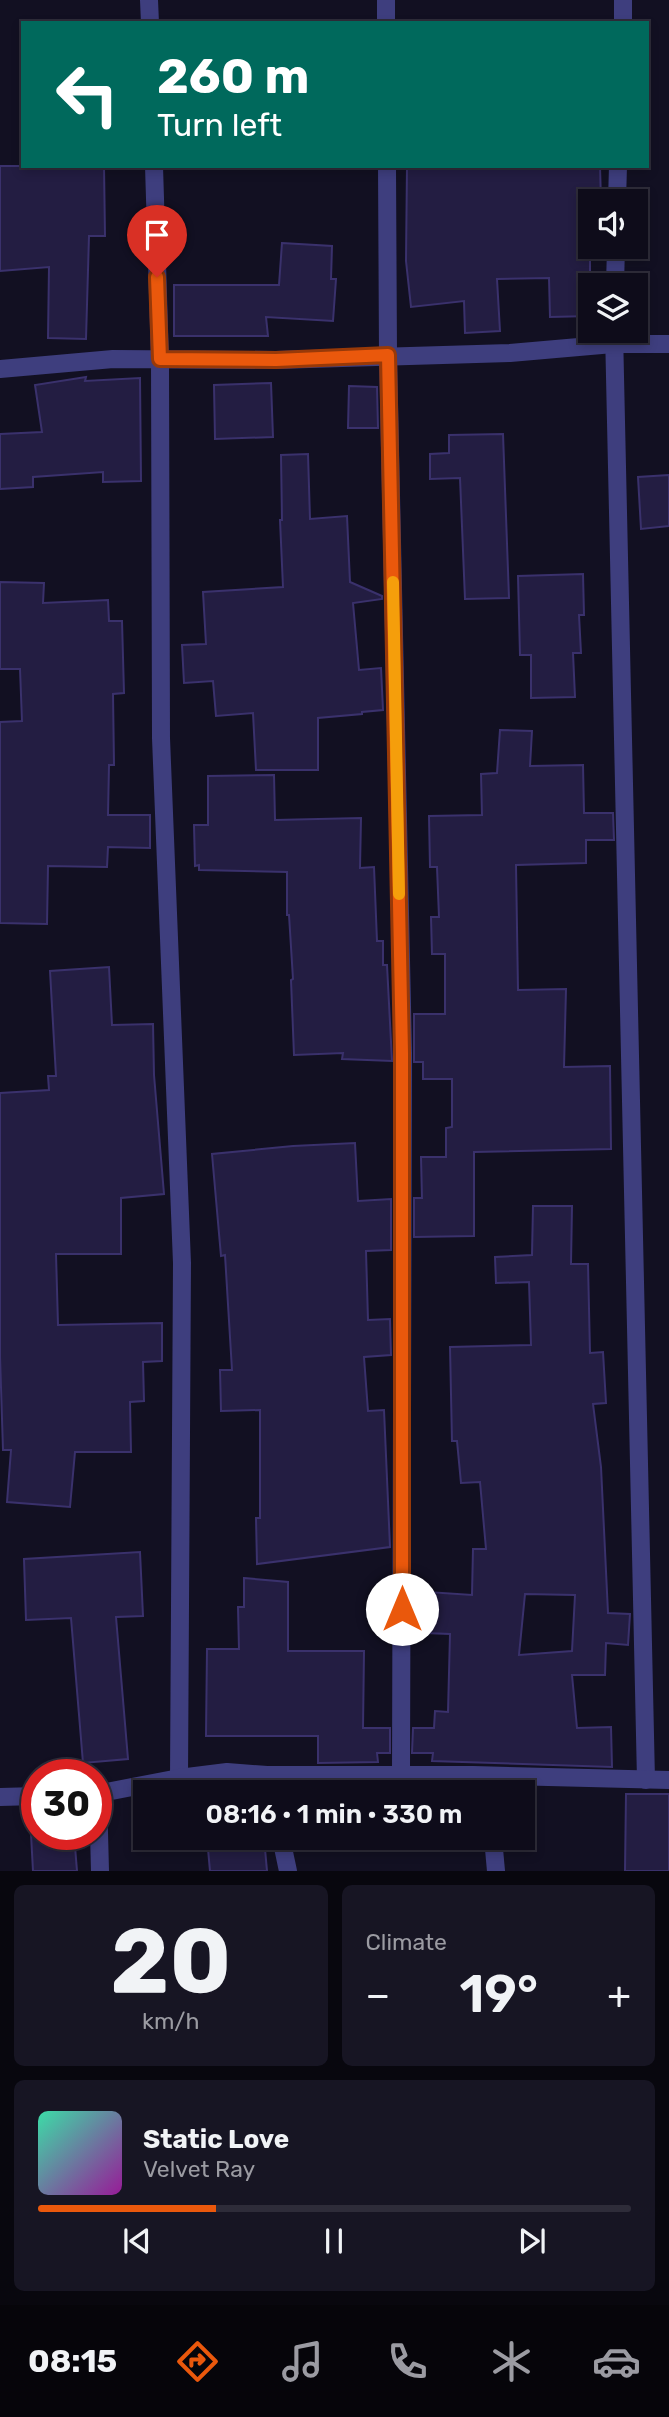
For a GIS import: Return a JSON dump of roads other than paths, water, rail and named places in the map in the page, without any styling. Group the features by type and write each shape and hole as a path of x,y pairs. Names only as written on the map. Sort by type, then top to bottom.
{"street":[{"path":"149,0 150,21"},
{"path":"386,0 386,21"},
{"path":"623,0 623,21"},
{"path":"154,168 160,359 161,738 182,1263 179,1778"},
{"path":"387,168 388,355 402,1053 401,1775"},
{"path":"617,189 618,168"},
{"path":"648,341 669,344"},
{"path":"0,369 62,362 160,359 276,360 388,355 510,354 578,343"},
{"path":"613,343 646,1780"},
{"path":"112,1791 227,1772 258,1780"},
{"path":"318,1780 401,1775 450,1780"},
{"path":"535,1783 669,1780"},
{"path":"0,1797 21,1796"},
{"path":"99,1850 100,1871"},
{"path":"284,1850 288,1871"},
{"path":"494,1850 496,1871"}]}
